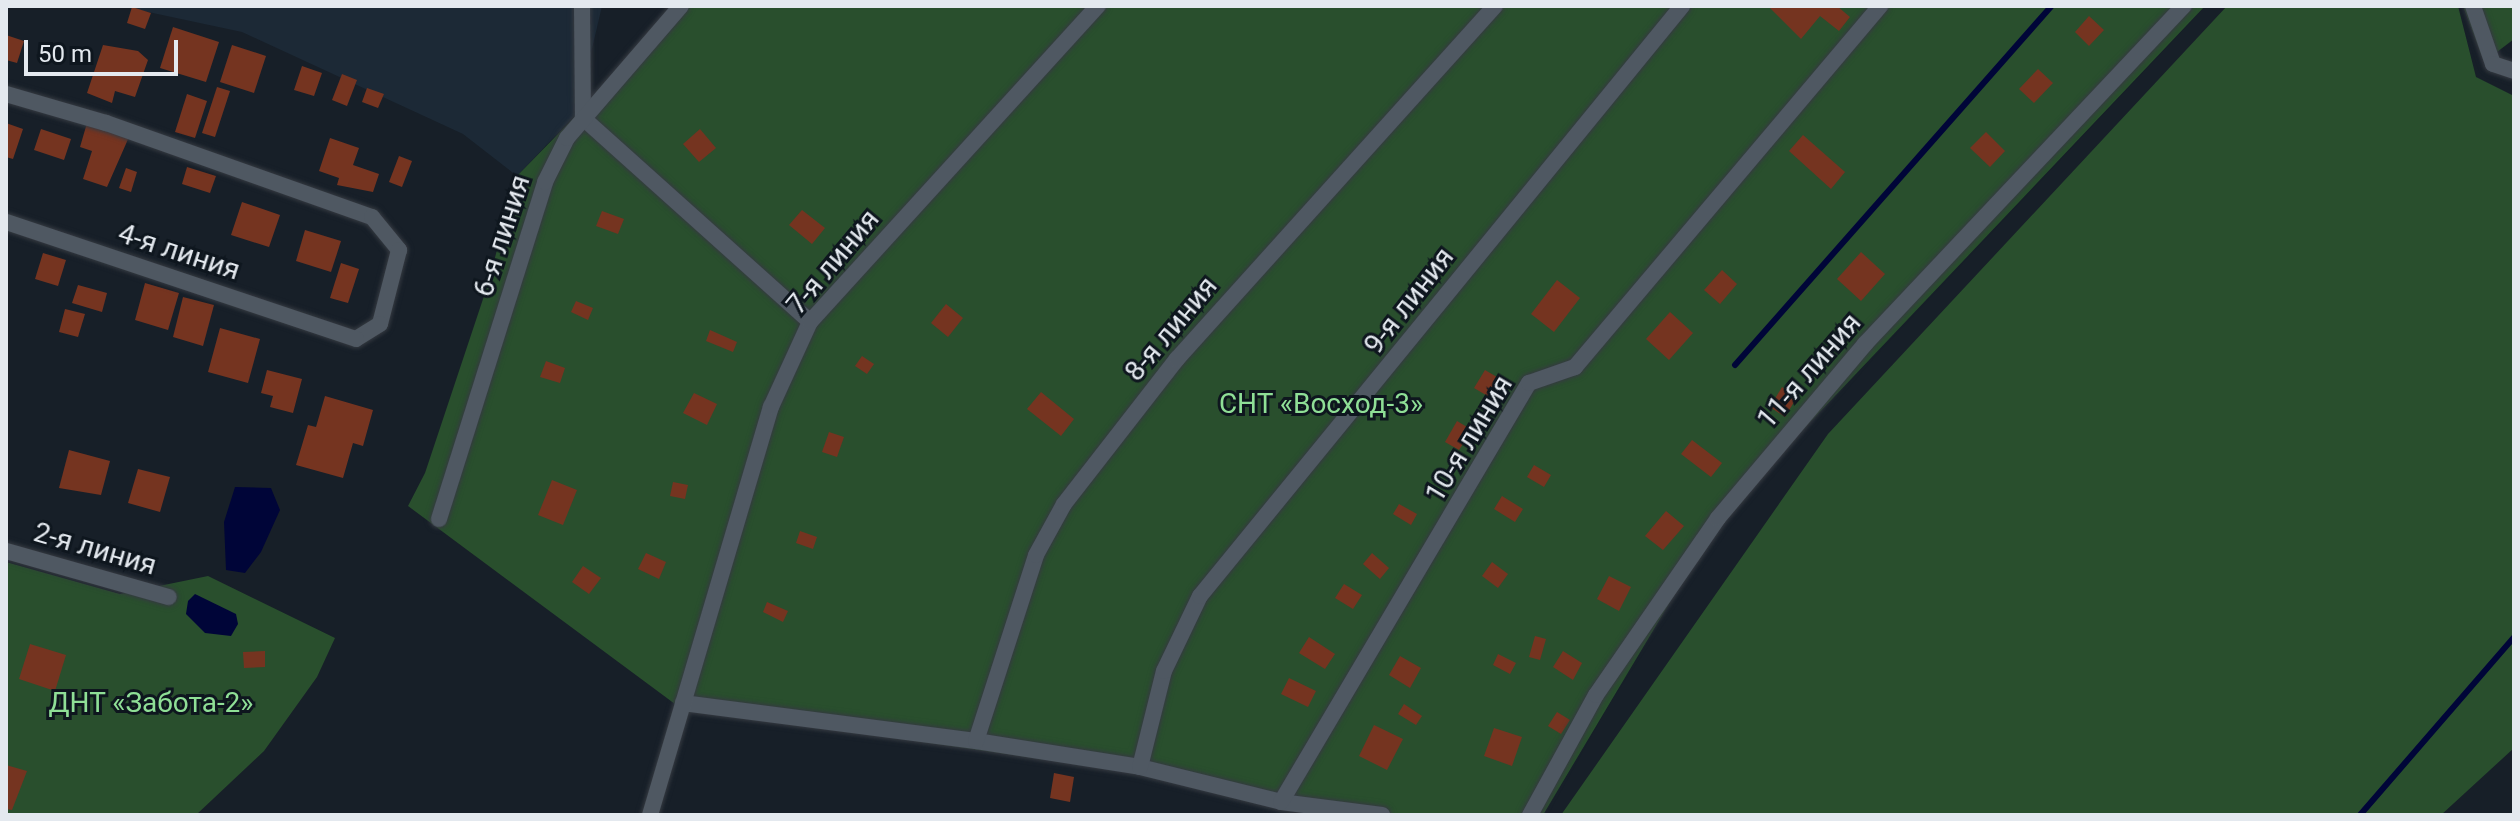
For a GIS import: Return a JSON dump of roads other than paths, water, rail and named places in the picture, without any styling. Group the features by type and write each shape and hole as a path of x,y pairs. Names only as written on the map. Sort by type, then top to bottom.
{"street":[{"path":"582,6 583,118 810,322"},
{"name":"6-я линия","path":"439,519 545,182 583,118 681,6"},
{"name":"7-я линия","path":"650,815 771,407 810,322 1098,6"},
{"name":"8-я линия","path":"976,741 1036,555 1064,504 1177,359 1495,6"},
{"name":"9-я линия","path":"1140,767 1164,671 1200,596 1682,6"},
{"name":"10-я линия","path":"1281,802 1529,383 1575,367 1880,6"},
{"name":"11-я линия","path":"1530,815 1596,695 1718,518 1865,344 2184,6"},
{"path":"2473,6 2493,64 2514,71"},
{"name":"4-я линия","path":"6,94 106,123 372,217 399,250 380,324 356,339 6,222"},
{"name":"2-я линия","path":"6,551 169,597"},
{"path":"683,703 976,741 1140,767 1281,802 1382,815"}],"waterway":[{"path":"1735,365 2051,6"},
{"path":"2360,815 2514,637"}],"park label":[{"name":"СНТ «Восход-3»","path":"1321,404"},
{"name":"ДНТ «Забота-2»","path":"151,703"}]}
